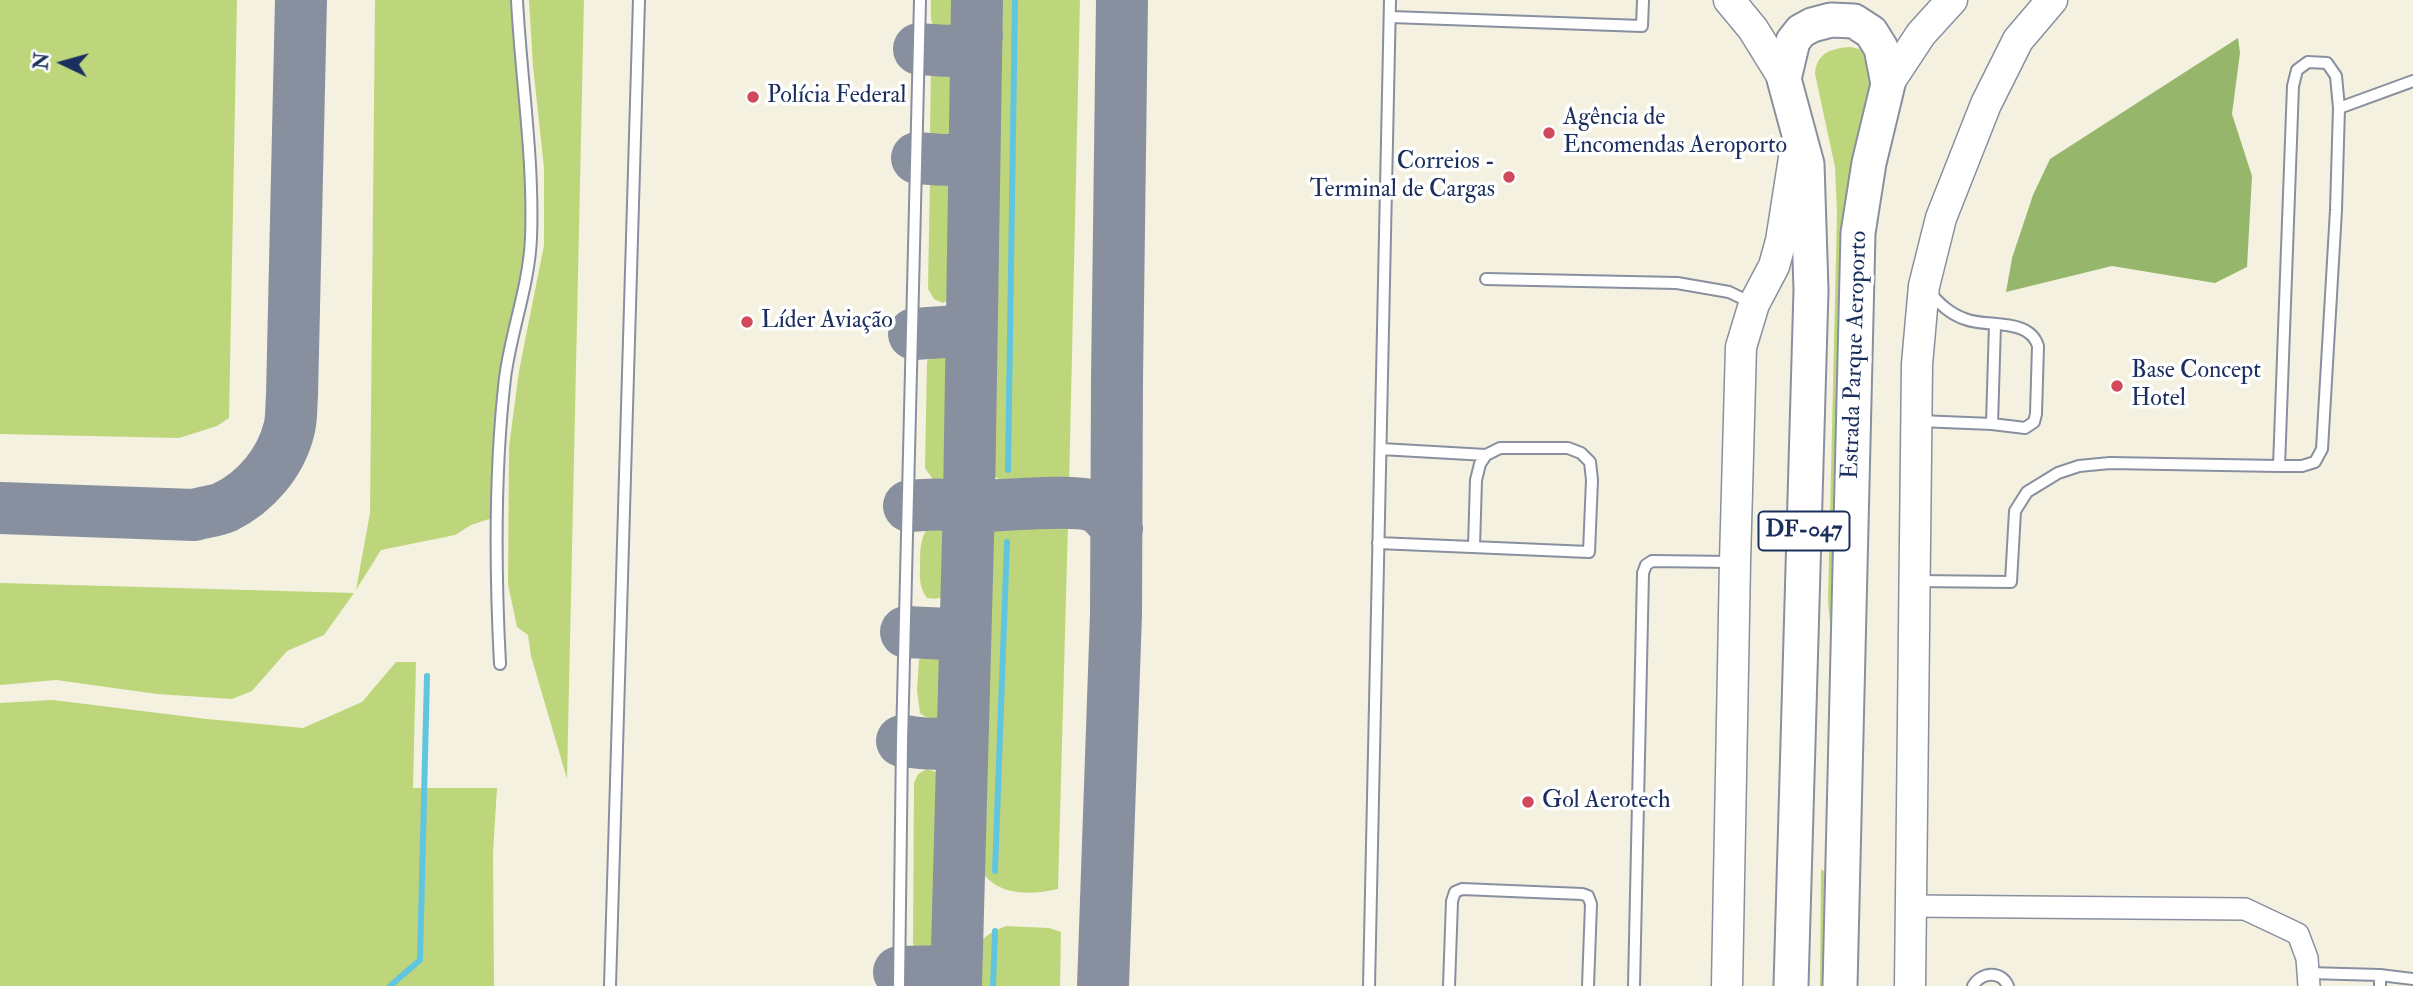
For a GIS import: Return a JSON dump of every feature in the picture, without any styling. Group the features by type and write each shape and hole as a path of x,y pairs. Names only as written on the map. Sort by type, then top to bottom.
{"main road":[{"path":"1784,79 1793,41 1801,31 1831,20 1854,21 1871,32 1881,48 1888,84"},
{"name":"Estrada Parque Aeroporto","path":"1784,79 1807,164 1811,289 1791,986"},
{"name":"Estrada Parque Aeroporto","path":"1840,986 1858,233 1869,163 1888,84"},
{"path":"1798,783 1815,796 1827,799 1845,794"},
{"path":"1796,851 1812,847 1823,848 1842,857"}],"street":[{"name":"Estrada Parque Aeroporto","path":"1729,0 1753,29 1784,79"},
{"name":"Estrada Parque Aeroporto","path":"1888,84 1921,34 1952,0"},
{"path":"1910,986 1917,364 1924,286 1941,218 1986,104 2018,40 2052,0"},
{"path":"1727,986 1741,347 1755,304 1774,266 1781,241 1798,127"},
{"path":"1912,906 2245,909 2298,934 2307,958 2308,980"}],"lane":[{"path":"500,664 496,591 498,439 507,364 523,294 531,240 530,168 517,0"},
{"path":"610,986 639,0"},
{"path":"899,986 902,741 920,0"},
{"path":"1369,986 1390,0"},
{"path":"1391,17 1642,26 1643,0"},
{"path":"1916,581 2011,582 2015,512 2027,492 2044,480 2079,466 2110,463 2279,466 2302,466 2315,462 2322,449 2336,210 2339,108 2336,76 2327,63 2308,62 2297,70 2293,86 2279,466"},
{"path":"2339,108 2413,81"},
{"path":"1486,279 1675,283 1729,292 1755,304"},
{"path":"1916,421 2025,428 2034,422 2037,404 2037,342 2024,330 1966,320 1942,306 1924,286"},
{"path":"1992,424 1995,324"},
{"path":"1378,543 1590,552 1590,462 1581,453 1569,448 1500,448 1486,456 1480,464 1476,480 1474,547"},
{"path":"1381,449 1486,456"},
{"path":"1634,986 1643,573 1646,565 1652,561 1735,562"},
{"path":"1449,986 1452,901 1455,892 1462,889 1582,894 1588,897 1591,904 1588,986"},
{"path":"1973,986 1981,977 1990,975 2006,980 2008,986"},
{"path":"2308,980 2413,979"}],"green space":[{"path":"0,0 237,0 229,418 217,426 179,438 0,434"},
{"path":"375,0 515,0 531,225 492,518 471,525 455,535 381,550 356,590 370,513"},
{"path":"529,0 584,0 567,779 531,656 528,635 517,627 508,584 509,447 519,371 544,245 544,168"},
{"path":"931,0 967,0 965,22 953,31 937,32 932,21"},
{"path":"999,0 1080,0 1069,487 1032,487 1004,482 996,477 990,463"},
{"path":"2238,38 2240,53 2232,114 2252,176 2247,267 2215,283 2112,266 2006,292 2012,258 2033,195 2050,159"},
{"path":"1851,47 1863,50 1875,61 1835,675 1828,602 1837,213 1835,167 1815,74 1818,61 1826,53"},
{"path":"945,63 956,71 961,79 960,115 954,134 943,140 935,140 930,132 931,66"},
{"path":"934,172 952,173 958,183 960,195 958,288 952,298 943,303 934,299 928,289 930,178"},
{"path":"935,354 946,356 955,365 953,482 951,488 946,489 937,485 925,468 927,361"},
{"path":"952,517 950,590 940,598 927,598 920,579 922,540 934,522"},
{"path":"1013,517 1049,519 1068,524 1058,889 1033,892 1010,891 1000,887 982,873 976,861 984,541 995,525"},
{"path":"0,583 354,593 324,635 287,651 252,691 232,699 157,694 56,680 0,685"},
{"path":"935,651 948,660 949,692 945,713 939,719 931,719 920,713 917,691 919,660"},
{"path":"396,662 416,662 413,788 497,788 493,853 494,986 0,986 0,703 53,700 303,728 362,702"},
{"path":"927,769 939,773 946,781 942,937 933,951 916,954 913,943 914,783 918,774"},
{"path":"1821,869 1830,876 1828,986 1820,986"},
{"path":"1006,926 1049,928 1061,932 1060,986 974,986 977,948 986,936"}],"waterway":[{"path":"1008,470 1015,0"},
{"path":"995,871 1007,542"},
{"path":"390,986 420,960 427,676"},
{"path":"993,986 995,931"}],"taxiway":[{"path":"0,508 194,515 236,501 266,475 280,453 291,416 301,0"},
{"path":"956,986 969,502 977,0"},
{"path":"1103,986 1116,614 1122,0"},
{"path":"919,49 952,51 965,47 977,35"},
{"path":"917,158 955,159 974,146"},
{"path":"914,334 958,331 971,320"},
{"path":"983,506 1085,504 1101,510 1117,529"},
{"path":"909,506 949,506 968,518"},
{"path":"906,632 948,634 964,647"},
{"path":"902,741 944,743 963,730"},
{"path":"899,972 946,971 952,967 957,956"}],"place":[{"name":"Polícia Federal","path":"753,97"},
{"name":"Agência de Encomendas Aeroporto","path":"1549,133"},
{"name":"Correios - Terminal de Cargas","path":"1509,177"},
{"name":"Líder Aviação","path":"747,322"},
{"name":"Base Concept Hotel","path":"2117,386"},
{"name":"Gol Aerotech","path":"1528,802"}]}
